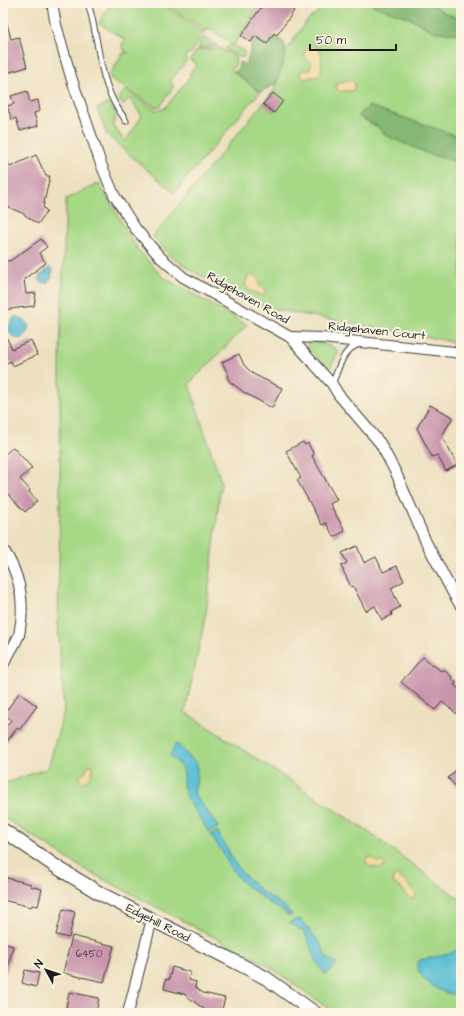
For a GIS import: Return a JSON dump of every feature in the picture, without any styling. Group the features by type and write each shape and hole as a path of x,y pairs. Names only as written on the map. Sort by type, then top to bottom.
{"street":[{"name":"Ridgehaven Road","path":"52,3 56,25 71,77 100,164 114,195 134,228 160,257 183,277 290,337 332,384 338,394 380,443 396,473 426,542 461,606"},
{"name":"Ridgehaven Court","path":"290,337 366,342 461,354"},
{"path":"3,549 10,559 18,578 22,599 22,616 19,634 3,665"},
{"name":"Edgehill Road","path":"3,830 58,868 101,894 266,978 315,1013"},
{"path":"128,1013 152,919"}],"lane":[{"path":"90,4 102,67 113,100 126,121"},
{"path":"332,384 338,367 346,353 355,345 366,342"}],"green space":[{"path":"112,3 161,3 201,30 203,34 191,53 185,55 187,60 171,81 173,87 160,107 155,107 111,79 110,74 123,53 128,53 123,49 122,44 125,40 99,23"},
{"path":"165,3 261,3 234,45 208,28 204,32 204,29"},
{"path":"328,3 461,3 461,344 267,308 194,272 170,256 153,236 275,89 286,51 306,22"},
{"path":"371,3 431,3 443,12 461,19 461,34 435,32 409,18 372,5"},
{"path":"255,36 266,44 272,36 280,39 286,48 276,84 260,92 234,72 238,70 239,63 241,62 246,64 251,48 251,42"},
{"path":"204,37 218,46 198,48"},
{"path":"230,44 244,51 245,53 243,58 226,49"},
{"path":"221,48 236,58 235,65 231,70 260,92 174,193 107,135 97,109 108,103 117,114 113,125 125,142 142,116 129,98 123,105 118,98 126,90 155,110 164,109 191,76 189,74 197,64 190,60 197,50"},
{"path":"369,106 461,137 461,163 429,154 385,135 378,127 358,116"},
{"path":"99,183 138,250 163,277 247,325 189,384 221,482 206,614 185,712 367,831 461,900 461,1013 335,1013 267,965 82,868 3,817 3,784 48,768 64,711 58,624 60,350 66,199"},
{"path":"313,342 331,346 339,352 329,369 308,348 308,343"}],"sand":[{"path":"314,46 318,47 322,56 321,73 317,77 310,77 305,80 301,76 300,72 302,70 309,70 311,65 310,62 304,57 305,52 308,48"},
{"path":"354,81 354,90 340,92 337,89 336,85 338,82"},
{"path":"252,275 258,278 260,286 267,290 264,295 262,296 251,291 245,286 247,278"},
{"path":"87,766 93,766 89,779 82,782 79,777 86,772"},
{"path":"371,857 377,862 383,862 385,864 384,867 375,868 368,865 366,863 366,859"},
{"path":"396,875 404,880 415,893 416,895 414,898 411,899 401,888 393,883 393,879"}],"water":[{"path":"50,267 53,271 51,275 52,278 47,283 41,282 39,280 40,275"},
{"path":"15,316 25,321 29,327 26,335 22,339 13,337 8,329"},
{"path":"176,743 197,764 197,778 194,793 218,827 209,832 186,797 183,785 184,772 177,762 170,756"},
{"path":"217,831 240,871 262,892 284,906 292,915 287,915 243,883 229,866 223,853 211,835"},
{"path":"300,919 320,943 327,958 337,963 326,975 318,964 305,933 289,922"},
{"path":"461,948 461,992 455,994 446,993 429,983 420,974 417,963 420,960 449,954"}],"building":[{"path":"264,3 282,3 294,11 277,35 274,33 267,44 255,36 251,42 241,36"},
{"path":"6,20 11,39 19,37 27,67 7,73 3,58 3,21"},
{"path":"27,91 30,102 38,100 40,111 34,113 38,126 20,131 16,118 12,120 7,106 14,104 11,96"},
{"path":"273,93 283,101 274,113 263,104"},
{"path":"3,153 10,167 36,155 46,176 50,176 43,207 47,211 38,224 22,213 3,205"},
{"path":"41,239 47,247 39,253 46,263 24,279 26,294 36,293 34,306 3,310 3,265"},
{"path":"3,330 12,349 31,340 37,355 13,366 11,361 3,365"},
{"path":"239,354 244,365 253,374 282,388 272,408 245,393 230,382 227,377 229,376 222,362"},
{"path":"430,405 453,417 442,436 457,465 446,471 437,455 432,457 417,428"},
{"path":"303,442 305,445 308,443 314,455 312,456 337,500 330,504 345,531 334,537 326,523 322,525 297,480 301,478 286,451"},
{"path":"13,447 32,468 20,479 37,501 25,512 5,491 7,489 3,484 3,456"},
{"path":"357,546 364,563 376,557 383,572 397,566 404,581 391,588 400,607 391,612 392,615 382,620 375,606 366,611 353,586 351,587 341,566 347,563 342,553"},
{"path":"423,657 441,671 443,669 456,682 454,685 461,691 461,717 442,702 435,710 401,682"},
{"path":"19,693 37,706 19,730 17,728 3,747 3,731 11,720 4,714"},
{"path":"461,765 461,792 448,778"},
{"path":"3,877 31,884 30,886 42,889 38,906 32,905 31,907 3,900"},
{"path":"63,909 75,912 69,938 56,935"},
{"path":"72,936 114,946 104,982 63,973"},
{"path":"3,943 13,946 7,972 3,972"},
{"path":"172,967 190,972 189,980 196,982 195,987 203,993 225,998 221,1013 209,1013 184,994 164,989 166,979 169,980"},
{"path":"25,970 39,973 36,987 22,983"},
{"path":"69,992 99,998 96,1013 65,1013"}]}
